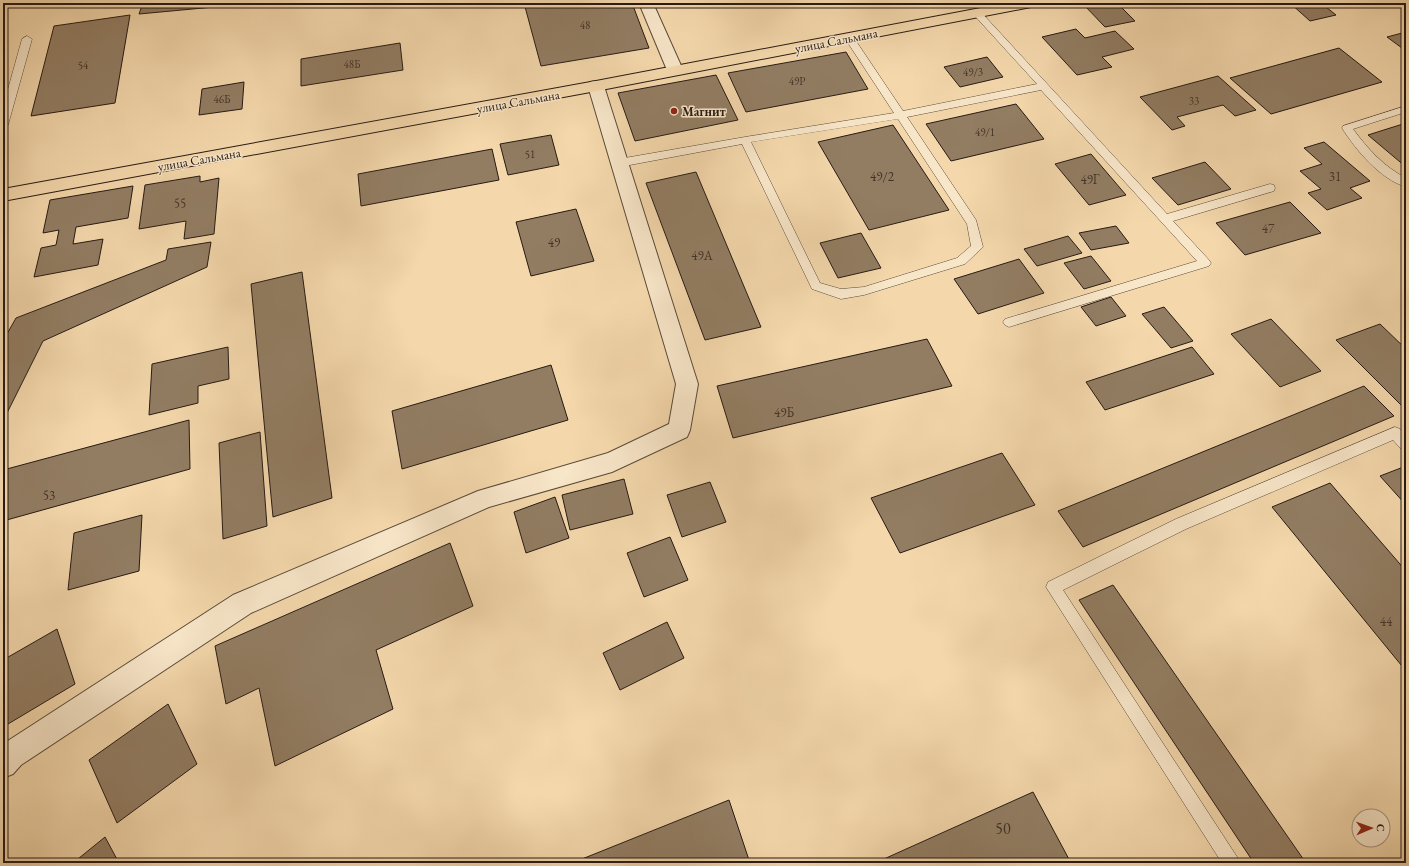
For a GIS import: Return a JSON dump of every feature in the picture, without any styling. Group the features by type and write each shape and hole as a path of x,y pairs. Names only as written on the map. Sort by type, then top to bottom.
{"main road":[{"name":"улица Сальмана","path":"3,196 596,86 1031,3"}],"street":[{"path":"646,3 675,70"},
{"path":"3,764 11,755 242,604 486,498 612,462 679,430 687,384 596,86"}],"lane":[{"path":"977,13 1205,263 1009,322"},
{"path":"745,140 816,286 841,294 864,291 961,261 977,247 972,223 849,37"},
{"path":"3,125 27,39"},
{"path":"620,163 745,140 900,115 1044,86"},
{"path":"1406,109 1347,128 1360,147 1380,166 1406,183"},
{"path":"1165,219 1270,188"},
{"path":"1232,863 1053,587 1181,524 1395,433 1406,444"}],"building":[{"path":"143,3 246,3 246,4 139,14"},
{"path":"524,3 632,3 649,48 541,66"},
{"path":"1093,3 1117,3 1135,21 1105,27 1084,5"},
{"path":"1290,3 1321,3 1336,15 1310,21"},
{"path":"130,15 115,103 31,116 54,26"},
{"path":"1076,29 1085,38 1115,31 1134,49 1102,57 1112,67 1077,75 1042,37"},
{"path":"1406,32 1406,51 1387,37"},
{"path":"400,43 403,70 301,86 301,59"},
{"path":"1339,48 1382,82 1271,114 1230,78"},
{"path":"846,52 868,89 746,112 728,73"},
{"path":"987,57 1003,77 960,87 944,67"},
{"path":"716,75 738,120 635,141 618,93"},
{"path":"1218,76 1256,110 1235,116 1223,105 1177,117 1185,126 1172,130 1140,97"},
{"path":"244,82 242,109 199,115 202,89"},
{"path":"1016,104 1044,139 951,161 926,124"},
{"path":"1406,123 1406,167 1368,135"},
{"path":"893,125 949,210 869,230 818,142"},
{"path":"551,135 559,165 508,175 500,144"},
{"path":"1324,142 1370,181 1350,188 1362,198 1327,210 1308,193 1321,189 1300,171 1322,164 1304,148"},
{"path":"492,149 499,180 361,206 358,174"},
{"path":"1091,154 1126,195 1089,205 1055,164"},
{"path":"1205,162 1231,189 1178,205 1152,178"},
{"path":"696,172 761,327 705,340 646,183"},
{"path":"200,176 200,182 219,178 214,234 184,239 186,221 139,229 145,185"},
{"path":"133,186 128,218 76,227 73,244 103,239 98,265 34,277 41,248 56,245 59,230 43,233 50,200"},
{"path":"1290,202 1321,233 1245,255 1216,223"},
{"path":"576,209 594,261 531,276 516,222"},
{"path":"1116,226 1129,243 1091,250 1079,233"},
{"path":"861,233 881,268 838,278 820,243"},
{"path":"1068,236 1082,253 1037,266 1024,249"},
{"path":"211,242 207,267 43,341 3,421 3,341 16,318 166,260 168,249"},
{"path":"1091,256 1111,281 1084,289 1064,263"},
{"path":"1019,259 1044,293 978,314 954,279"},
{"path":"302,272 332,498 273,517 251,284"},
{"path":"1111,297 1126,316 1096,326 1081,307"},
{"path":"1164,307 1193,341 1171,348 1142,314"},
{"path":"1271,319 1321,371 1280,387 1231,334"},
{"path":"1380,324 1406,349 1406,410 1336,340"},
{"path":"927,339 952,386 733,438 717,386"},
{"path":"228,347 229,379 198,386 198,403 149,415 152,364"},
{"path":"1192,347 1214,374 1105,410 1086,382"},
{"path":"551,365 568,420 402,469 392,411"},
{"path":"1364,386 1394,416 1083,547 1058,511"},
{"path":"189,420 190,469 3,521 3,470"},
{"path":"260,432 267,526 223,539 219,443"},
{"path":"1002,453 1035,505 900,553 871,498"},
{"path":"1406,466 1406,505 1380,476"},
{"path":"624,479 633,514 570,530 562,495"},
{"path":"710,482 726,522 682,537 667,495"},
{"path":"1330,483 1406,571 1406,671 1272,507"},
{"path":"555,497 569,538 526,553 514,512"},
{"path":"142,515 139,571 68,590 74,533"},
{"path":"670,537 688,580 644,597 627,553"},
{"path":"450,543 473,606 376,650 393,709 275,766 259,688 226,704 215,646"},
{"path":"1113,585 1306,863 1254,863 1079,600"},
{"path":"667,622 684,658 620,690 603,653"},
{"path":"57,629 75,684 3,727 3,660"},
{"path":"168,704 197,764 117,823 89,760"},
{"path":"1033,792 1071,863 875,863"},
{"path":"729,800 750,863 572,863"},
{"path":"105,837 119,863 73,863"}],"place":[{"name":"Магнит","path":"674,111"}]}
